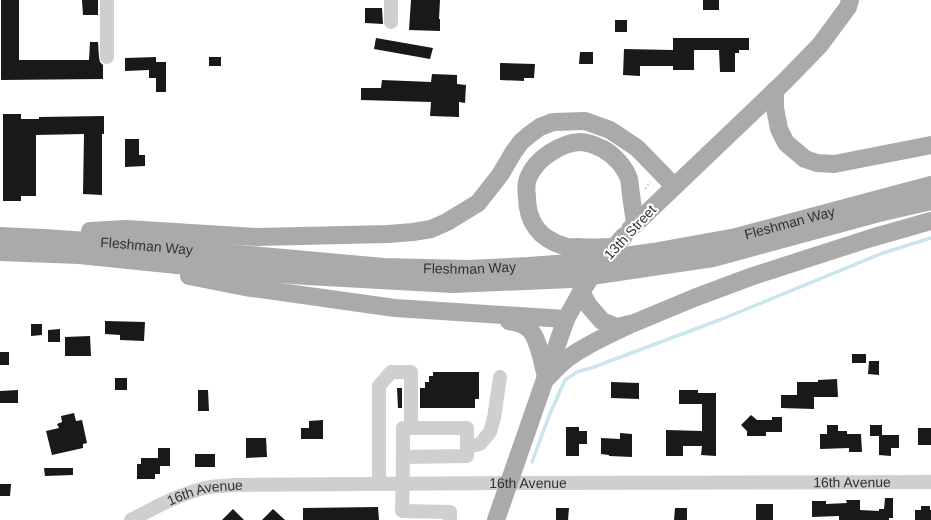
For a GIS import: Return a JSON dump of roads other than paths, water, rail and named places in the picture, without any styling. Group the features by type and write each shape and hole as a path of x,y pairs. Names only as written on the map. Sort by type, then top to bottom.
{"main road":[{"name":"13th Street","path":"496,520 566,319 581,292 599,265 629,230 820,45 848,7 850,0"},
{"path":"775,90 775,108 779,129 786,143 805,159 817,163 834,164 931,145"},
{"path":"0,235 126,229 205,234 272,236 388,234 431,229 447,222 478,203 500,175 521,142 540,127 553,122 585,120 610,130 637,148 674,186"},
{"path":"629,230 629,179 623,168 610,153 595,145 581,142 557,149 535,166 529,177 526,190 529,216 536,229 548,240 565,247 590,248 645,245 736,237"},
{"name":"Fleshman Way","path":"0,235 116,243 384,267 468,269 528,266 582,262 653,252 736,237 931,185"},
{"name":"Fleshman Way","path":"0,252 79,255 307,276 454,284 571,279 713,258 879,213 931,201"},
{"path":"545,378 566,359 590,343 694,298 753,276 871,238 931,221"},
{"path":"79,255 253,288 395,308 566,319"},
{"path":"581,292 589,306 602,321 617,326 634,323"},
{"path":"464,313 515,322 529,328 539,348 545,378"}],"street":[{"path":"107,0 107,57"},
{"path":"391,0 391,22"},
{"path":"379,484 379,386 391,372 411,372 411,428"},
{"path":"467,447 480,444 490,432 494,418 500,377"},
{"path":"403,457 467,456 467,428 403,428 402,511 450,512 450,520"},
{"name":"16th Avenue","path":"131,520 169,500 192,492 210,487 234,485 931,482"}],"waterway":[{"path":"532,462 549,416 565,380 577,372 722,319 883,253 931,238"}]}
